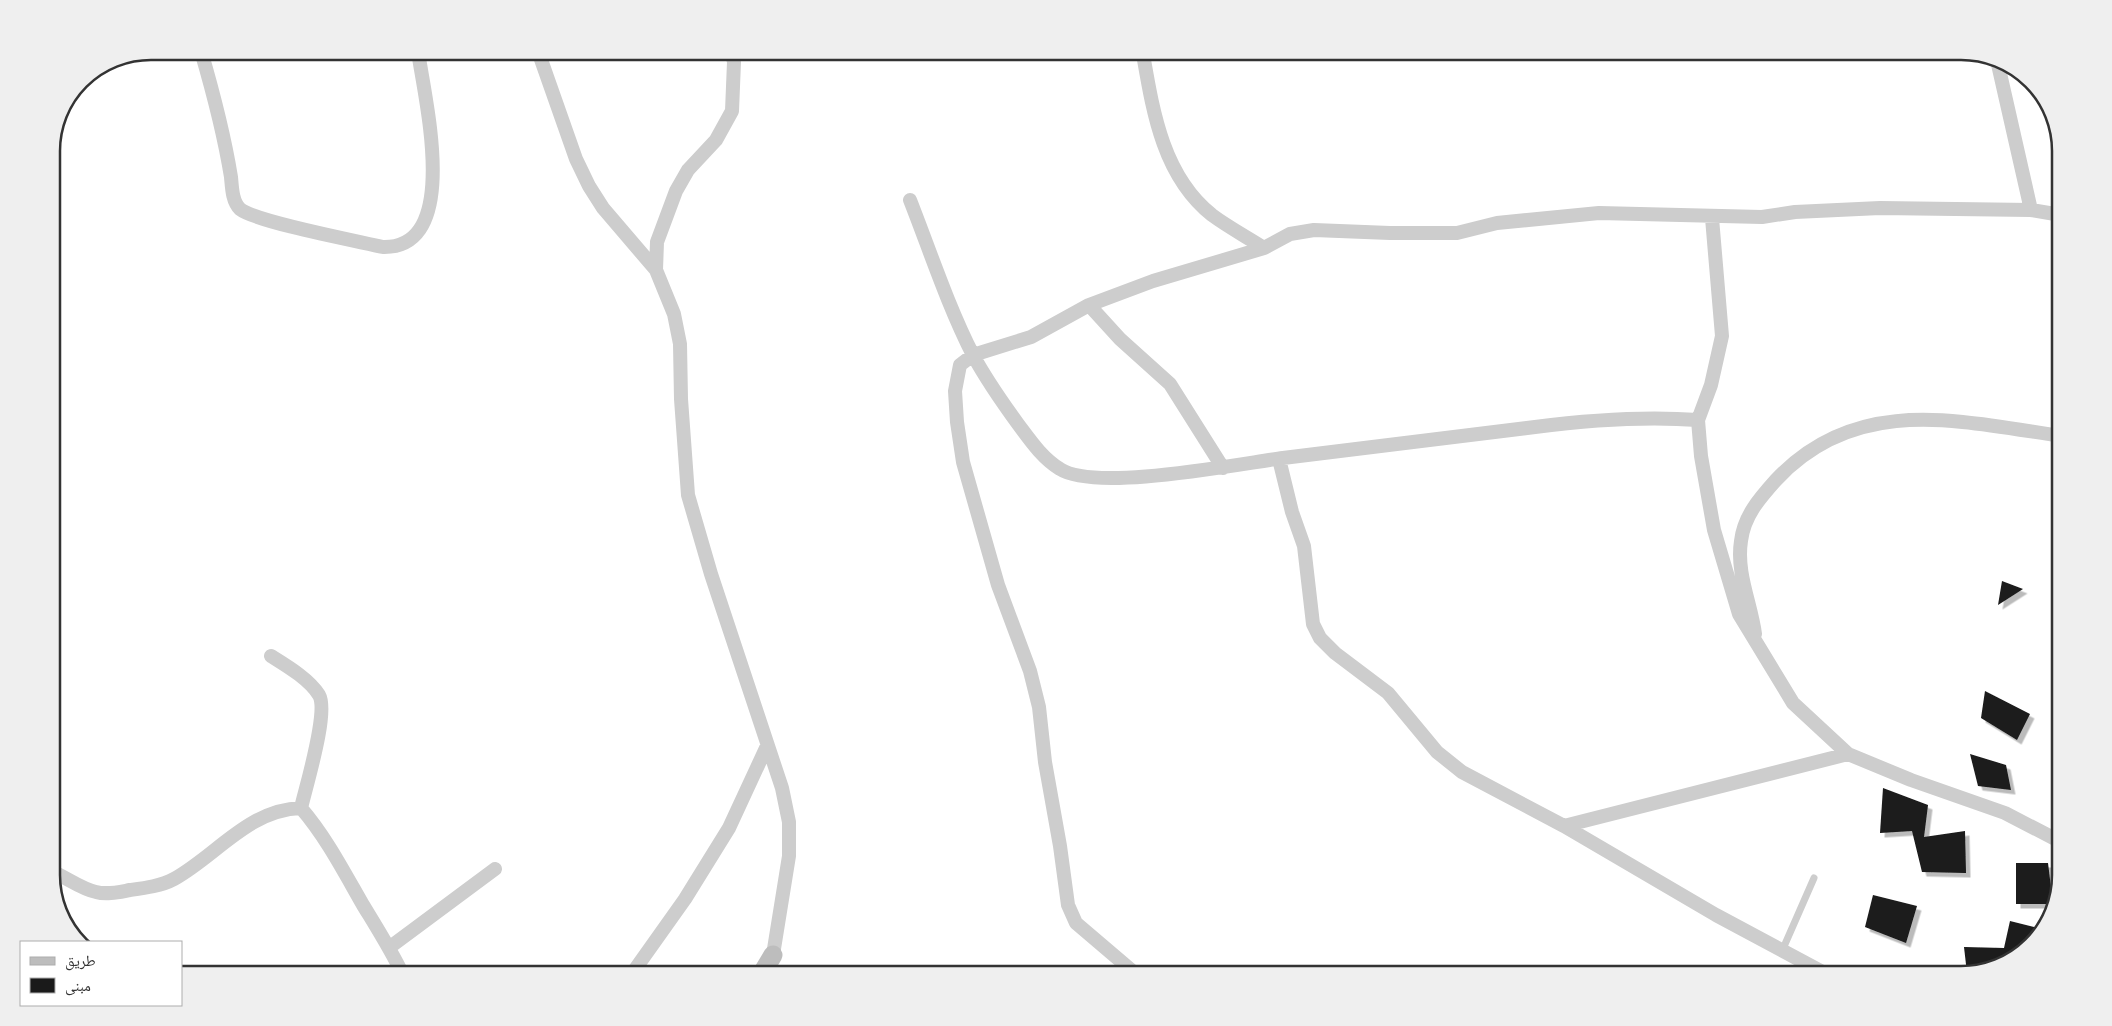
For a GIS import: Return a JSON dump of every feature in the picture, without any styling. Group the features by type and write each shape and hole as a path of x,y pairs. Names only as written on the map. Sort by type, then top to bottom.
{"street":[{"path":"203,60 226,146 236,203 241,209 252,215 383,247 394,247 415,237 426,218 432,191 434,154 419,60"},
{"path":"541,60 576,160 589,186 603,208 656,270 674,314 680,344 681,399 688,496 708,565 782,788 789,822 789,856 774,955 775,966"},
{"path":"656,270 657,242 676,191 688,170 716,140 732,111 733,60"},
{"path":"1144,60 1150,94 1165,151 1186,189 1212,215 1264,248"},
{"path":"1999,68 2031,210"},
{"path":"910,200 973,355 1002,402 1034,446 1062,471 1077,476 1097,478 1223,468 1279,459 1570,423 1673,418 1698,420"},
{"path":"1126,966 1076,923 1068,905 1045,762 1039,707 1030,671 981,533 963,462 956,422 955,391 960,365 973,355 1031,337 1089,305 1153,281 1264,248 1290,234 1314,230 1457,233 1497,223 1599,213 1675,214 1712,218 1762,217 1795,212 1880,208 2031,210 2052,214"},
{"path":"1712,218 1722,336 1711,385 1698,420 1707,495 1723,564 1739,614 1793,703 1848,754 1911,780 2005,813 2052,837"},
{"path":"1089,305 1120,339 1170,384 1223,468"},
{"path":"1757,642 1739,562 1746,519 1767,490 1791,464 1817,446 1855,428 1914,418 1974,422 2052,435"},
{"path":"1279,459 1292,512 1304,546 1313,624 1320,638 1340,658 1388,693 1437,752 1462,772 1564,826 1811,966"},
{"path":"271,656 316,691 322,703 321,722 301,808"},
{"path":"637,966 685,900 728,828 767,746"},
{"path":"1564,826 1848,754"},
{"path":"60,875 95,892 118,892 151,887 172,880 187,871 256,819 270,814 301,808"},
{"path":"301,808 312,821 390,947 399,966"},
{"path":"390,947 496,868"},
{"path":"767,966 774,955"}],"lane":[{"path":"1782,951 1814,878"}],"building":[{"path":"2002,581 2023,589 1998,605"},
{"path":"1985,691 2030,714 2017,740 1981,718"},
{"path":"1970,754 2006,765 2011,790 1978,786"},
{"path":"1883,788 1928,805 1924,837 1965,831 1966,873 1922,872 1912,831 1880,833"},
{"path":"2016,863 2048,863 2051,887 2047,904 2016,904"},
{"path":"1873,895 1917,906 1906,943 1865,927"},
{"path":"2010,921 2036,927 2021,944 2007,954 1985,963 1966,966 1964,947 2004,948"}]}
